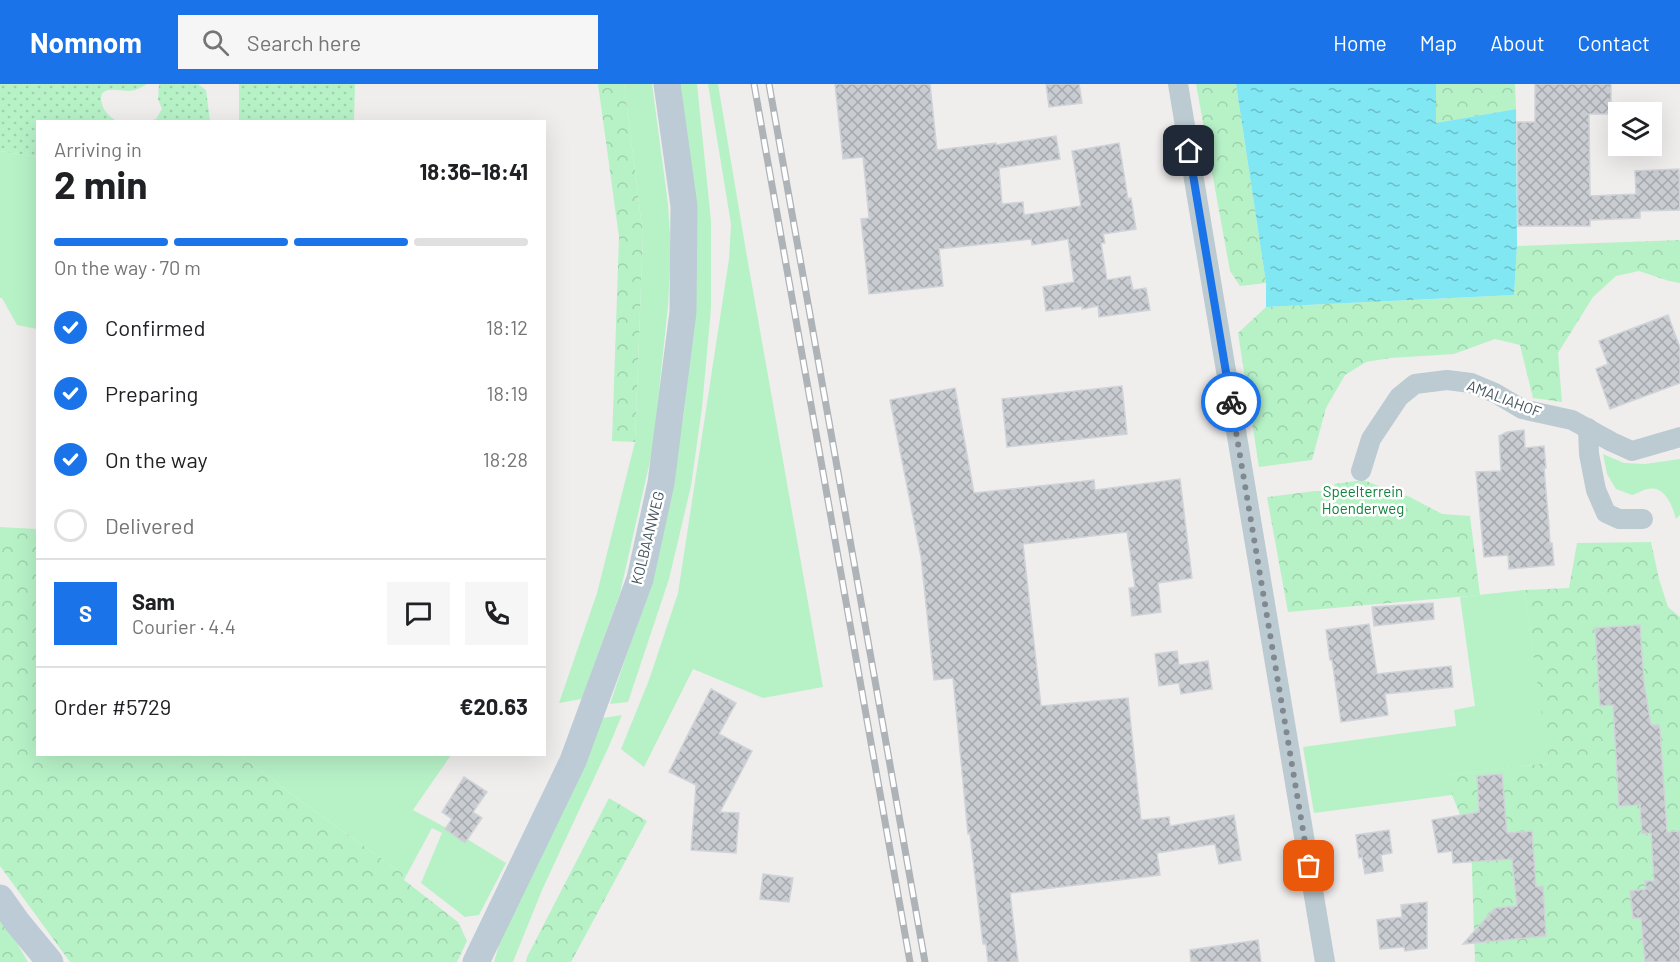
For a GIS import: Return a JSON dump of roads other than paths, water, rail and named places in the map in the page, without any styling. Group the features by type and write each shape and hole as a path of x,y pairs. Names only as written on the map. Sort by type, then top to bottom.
{"street":[{"name":"KOLBAANWEG","path":"476,962 573,761 640,579 661,483 684,312 684,206 667,84"},
{"path":"1178,84 1325,962"},
{"name":"AMALIAHOF","path":"1361,471 1371,440 1399,397 1415,384 1447,380 1471,383 1495,393 1522,409 1572,420 1632,451 1680,437"},
{"path":"1588,428 1589,454 1596,490 1606,513 1619,519 1643,519"},
{"path":"0,898 50,962"}],"water":[{"path":"1236,84 1436,84 1436,123 1516,109 1517,246 1514,295 1266,307 1266,283"}],"railway":[{"path":"754,84 910,962"},
{"path":"769,84 925,962"}],"park label":[{"name":"Speelterrein Hoenderweg","path":"1363,500"}]}
